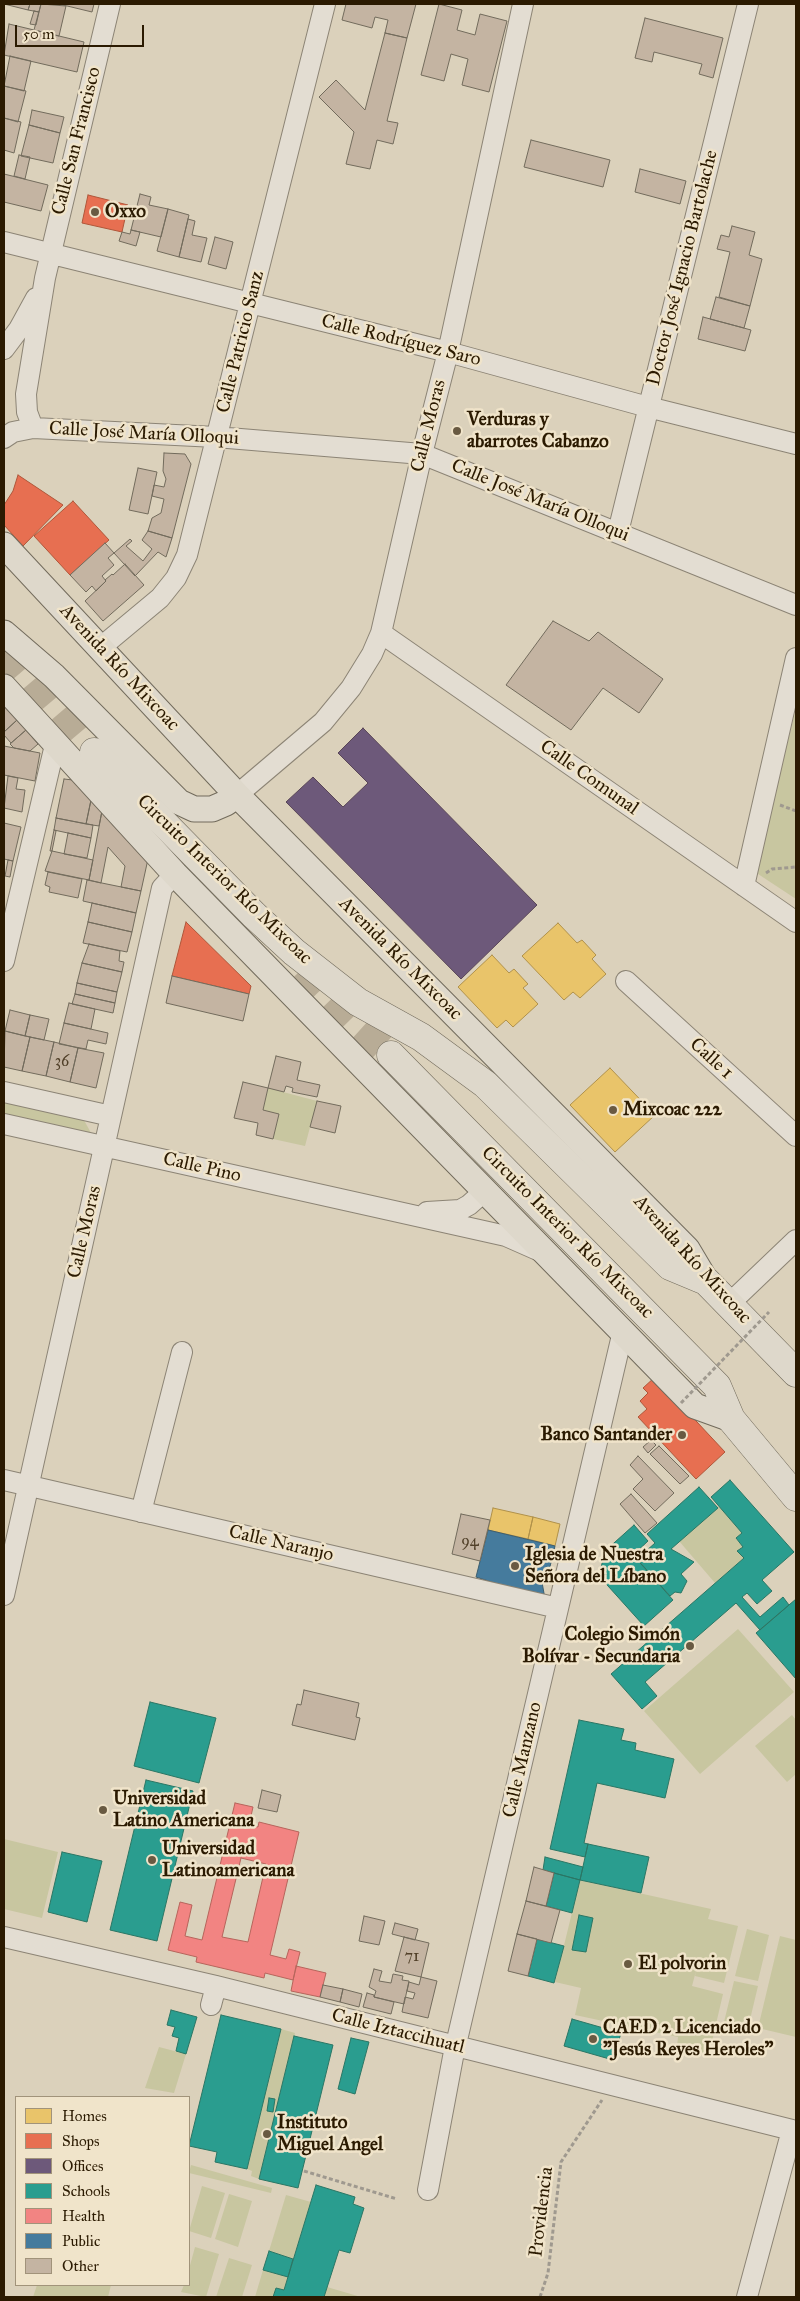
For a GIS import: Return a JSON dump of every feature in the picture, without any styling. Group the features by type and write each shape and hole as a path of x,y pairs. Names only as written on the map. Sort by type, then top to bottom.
{"highway":[{"name":"Circuito Interior Río Mixcoac","path":"94,752 254,915 294,952 358,1002 421,1037 485,1084 670,1266 706,1281"},
{"name":"Circuito Interior Río Mixcoac","path":"391,1055 717,1386 731,1419"},
{"name":"Avenida Río Mixcoac","path":"706,1281 796,1373"},
{"path":"731,1419 796,1497"}],"main road":[{"name":"Avenida Río Mixcoac","path":"4,545 237,795 687,1249 706,1281"},
{"path":"4,633 54,676 180,802 194,808 212,809 226,803 237,795"},
{"path":"4,687 55,745 175,874 695,1406 731,1419"}],"street":[{"name":"Calle San Francisco","path":"32,428 27,412 26,394 45,278 110,4"},
{"name":"Calle Patricio Sanz","path":"100,648 160,598 176,578 186,555 325,4"},
{"name":"Calle Moras","path":"237,795 323,722 351,688 372,654 381,633 422,454 448,352 523,4"},
{"name":"Doctor José Ignacio Bartolache","path":"618,532 748,4"},
{"name":"Calle Rodríguez Saro","path":"4,242 448,352 648,407 796,444"},
{"name":"Calle San Francisco","path":"4,349 29,312 45,278"},
{"name":"Calle José María Olloqui","path":"32,428 216,437 422,454 796,605"},
{"path":"4,438 13,432 32,428"},
{"name":"Calle Comunal","path":"381,633 796,922"},
{"path":"744,886 796,658"},
{"path":"4,961 55,745"},
{"name":"Calle Moras","path":"4,1595 162,888 175,874"},
{"name":"Calle 1","path":"626,981 796,1136"},
{"path":"4,1092 111,1116"},
{"name":"Calle Pino","path":"4,1124 506,1236 549,1255"},
{"name":"Calle Pino","path":"400,1212 460,1210 478,1197 482,1187"},
{"path":"729,1304 796,1240"},
{"name":"Calle Manzano","path":"428,2190 456,2046 623,1331"},
{"path":"140,1512 182,1352"},
{"name":"Calle Naranjo","path":"4,1480 558,1608"},
{"name":"Calle Iztaccihuatl","path":"4,1937 214,1995 456,2046 792,2130 748,2297"}],"path":[{"path":"744,886 772,869 796,867"},
{"path":"681,1403 769,1312"},
{"name":"Providencia","path":"540,2297 548,2273 561,2162 612,2084"},
{"path":"304,2171 398,2199"}],"shaded area":[{"path":"796,709 796,899 755,872"},
{"path":"268,1088 317,1101 305,1146 273,1139 279,1114 263,1110"},
{"path":"4,1096 80,1113 96,1142 4,1121"},
{"path":"719,1506 742,1533 736,1539 743,1547 738,1551 744,1558 715,1583 679,1541"},
{"path":"738,1629 794,1692 700,1774 644,1711"},
{"path":"792,1715 796,1720 796,1774 787,1782 755,1746"},
{"path":"4,1839 58,1852 42,1918 4,1909"},
{"name":"El polvorin","path":"580,1880 711,1909 708,1919 738,1926 724,1983 695,1976 696,1971 692,1986 723,1994 709,2054 677,2046 678,2037 575,2015 581,1988 555,1982"},
{"path":"747,1929 769,1935 758,1981 735,1976"},
{"path":"780,1936 796,1940 796,2037 758,2028"},
{"path":"734,1981 758,1986 748,2028 724,2022"},
{"path":"281,2029 295,2033 259,2179 251,2176 252,2171 247,2169"},
{"path":"159,2047 186,2054 174,2093 145,2088"},
{"path":"191,2165 272,2188 271,2193 190,2173"},
{"path":"202,2186 225,2193 211,2238 190,2231"},
{"path":"229,2194 252,2201 238,2247 215,2239"},
{"path":"286,2195 311,2202 293,2259 269,2251"},
{"path":"195,2247 219,2254 206,2297 181,2292 184,2286 190,2286 190,2265"},
{"path":"229,2258 252,2265 242,2297 216,2297"},
{"path":"263,2270 288,2277 284,2290 276,2288 273,2297 255,2297"},
{"path":"37,2286 111,2286 108,2297 33,2297"},
{"path":"327,2287 361,2297 324,2297"}],"building: Homes":[{"path":"558,923 577,943 582,940 596,955 592,959 606,974 580,998 573,992 564,1000 522,956"},
{"path":"492,955 509,973 514,969 528,984 523,988 538,1004 513,1027 506,1020 497,1028 458,987"},
{"name":"Mixcoac 222","path":"610,1068 655,1115 615,1152 570,1105"},
{"path":"493,1508 533,1517 528,1539 488,1530"},
{"path":"533,1517 560,1524 555,1546 528,1539"}],"building: Shops":[{"path":"88,195 128,205 122,232 82,223"},
{"path":"18,475 63,505 23,546 4,525 4,505 13,491"},
{"path":"73,501 109,540 70,575 34,536"},
{"path":"186,922 251,986 249,994 172,976"},
{"name":"Banco Santander","path":"655,1377 725,1452 696,1479 638,1417 647,1409 640,1401 648,1393 643,1388"}],"building: Offices":[{"path":"363,728 537,905 461,979 286,802 313,777 343,807 368,783 338,753"}],"building: Schools":[{"path":"730,1480 794,1552 762,1580 772,1591 757,1604 747,1593 742,1597 760,1617 783,1597 789,1605 760,1630 736,1603 645,1682 657,1696 642,1709 611,1674 744,1558 737,1551 743,1547 736,1538 742,1533 711,1497"},
{"path":"699,1487 718,1508 671,1549 694,1562 681,1574 687,1581 681,1593 675,1592 670,1596 637,1559 655,1543 647,1534"},
{"path":"634,1525 648,1541 633,1555 673,1600 644,1626 599,1576 605,1551"},
{"path":"796,1599 796,1679 756,1633"},
{"path":"150,1702 216,1718 199,1783 134,1766"},
{"path":"579,1720 624,1729 621,1740 636,1743 635,1750 674,1759 665,1798 597,1783 584,1843 588,1844 585,1857 550,1849"},
{"name":"Universidad Latinoamericana","path":"146,1780 193,1791 157,1941 110,1930"},
{"path":"588,1844 649,1857 641,1893 580,1880"},
{"path":"62,1852 102,1861 87,1922 48,1912"},
{"path":"545,1857 583,1867 580,1880 543,1870"},
{"path":"554,1873 580,1880 572,1913 546,1906"},
{"path":"579,1915 593,1918 586,1952 572,1950"},
{"path":"537,1939 564,1946 554,1983 528,1976"},
{"path":"171,2010 197,2017 186,2054 176,2051 179,2038 172,2036 175,2027 167,2025"},
{"path":"221,2015 281,2029 247,2169 215,2162 217,2152 190,2146"},
{"name":"CAED 2 Licenciado \"Jesús Reyes Heroles\"","path":"572,2019 621,2033 613,2060 564,2046"},
{"path":"294,2036 333,2045 298,2188 259,2179"},
{"path":"351,2038 369,2042 355,2094 338,2089"},
{"path":"269,2098 275,2099 273,2112 267,2111"},
{"path":"316,2185 355,2197 353,2204 364,2208 350,2253 339,2250 324,2297 273,2297 276,2288 284,2290"},
{"path":"269,2251 293,2259 288,2277 263,2270"}],"building: Health":[{"path":"235,1803 253,1807 249,1825 258,1827 259,1822 299,1832 270,1955 286,1959 289,1949 300,1952 293,1980 265,1973 264,1978 196,1962 197,1957 168,1950 180,1902 192,1905 185,1936 202,1940","holes":["241,1858 266,1864 248,1942 222,1937"]},
{"path":"296,1966 326,1973 320,1997 291,1991"}],"building: Public":[{"name":"Iglesia de Nuestra Señora del Líbano","path":"488,1530 555,1546 547,1579 540,1571 545,1599 476,1577"}],"building: Other":[{"path":"4,4 30,4 28,10"},
{"path":"30,4 41,4 39,12 28,10"},
{"path":"41,4 66,6 59,36 34,30"},
{"path":"59,4 94,4 92,12"},
{"path":"346,4 416,4 407,38 385,33 388,20 375,17 372,28 342,20"},
{"path":"439,4 462,10 457,30 475,35 480,14 507,21 489,92 462,85 468,59 451,54 444,81 421,75"},
{"path":"34,11 39,12 36,25 30,24"},
{"path":"645,18 723,38 713,78 699,74 702,64 654,52 652,62 635,58"},
{"path":"9,24 84,42 77,72 4,55"},
{"path":"385,33 407,38 387,121 398,123 393,144 377,140 370,169 346,164 354,132 319,97 336,80 365,110"},
{"path":"10,56 31,61 24,91 4,86"},
{"path":"4,86 26,91 18,122 4,118"},
{"path":"32,110 64,117 60,133 29,125"},
{"path":"4,118 21,122 14,153 4,150"},
{"path":"29,125 60,133 53,163 21,156"},
{"path":"531,140 610,160 603,187 524,167"},
{"path":"19,155 30,157 25,179 14,176"},
{"path":"640,169 686,181 680,204 635,192"},
{"path":"4,174 48,185 41,211 4,202"},
{"path":"140,194 151,197 149,205 168,209 161,237 131,230"},
{"path":"168,209 189,215 179,257 157,251"},
{"path":"188,219 195,221 192,235 207,238 201,262 179,257"},
{"path":"732,226 755,232 749,255 762,259 750,306 719,297 730,252 717,249 721,235 729,237"},
{"path":"131,230 140,232 136,246 119,241 122,232 130,234"},
{"path":"215,237 233,242 226,269 208,264"},
{"path":"716,297 750,306 744,328 710,319"},
{"path":"703,317 751,330 745,351 698,339"},
{"path":"164,453 185,454 191,464 172,538 148,531 152,518 161,513 164,499 152,496 154,485 164,487 166,479 163,471"},
{"path":"138,468 157,472 148,514 129,510"},
{"path":"148,531 172,538 166,557 158,552 135,576 114,553 130,539 132,541 126,546 143,561 152,549 142,540"},
{"path":"105,543 114,553 108,558 114,565 102,576 106,581 96,591 92,586 86,592 70,575"},
{"path":"125,564 144,585 103,621 85,601 105,580"},
{"path":"553,621 589,641 598,632 663,679 639,713 603,688 571,730 506,685"},
{"path":"4,705 17,720 4,732"},
{"path":"17,720 26,730 11,743 4,735 4,732"},
{"path":"26,730 38,744 30,751 14,748 10,744"},
{"path":"4,746 40,753 35,781 4,775"},
{"path":"8,776 18,778 16,789 25,790 22,812 4,808"},
{"path":"64,779 73,780 91,800 86,824 56,818"},
{"path":"91,800 102,811 99,826 86,824"},
{"path":"102,811 148,859 141,891 121,887 125,866 108,847 101,883 89,880"},
{"path":"56,818 93,825 91,838 54,830"},
{"path":"4,823 21,827 13,861 4,859"},
{"path":"54,830 56,831 52,851 50,851"},
{"path":"68,833 91,838 87,858 64,854"},
{"path":"52,851 93,860 89,880 45,871"},
{"path":"8,860 13,861 10,877 5,876"},
{"path":"48,872 82,879 78,898 49,892 50,887 45,885"},
{"path":"87,880 141,891 136,913 83,901"},
{"path":"92,903 136,913 132,932 88,922"},
{"path":"88,922 132,932 127,952 83,943"},
{"path":"89,944 120,951 119,961 124,962 122,972 82,963"},
{"path":"82,963 122,972 117,992 77,983"},
{"path":"172,976 249,994 243,1021 166,1003"},
{"path":"77,983 117,992 115,1003 75,994"},
{"path":"75,994 115,1003 113,1013 72,1004"},
{"path":"69,1003 95,1009 91,1029 64,1023"},
{"path":"10,1010 30,1015 25,1036 5,1031"},
{"path":"30,1015 49,1019 44,1040 25,1036"},
{"path":"64,1023 108,1033 106,1044 88,1040 86,1049 59,1044"},
{"path":"5,1031 30,1037 22,1071 4,1067"},
{"path":"30,1037 54,1042 46,1076 22,1071"},
{"path":"54,1042 78,1048 70,1082 46,1076"},
{"path":"78,1048 104,1053 96,1088 70,1082"},
{"path":"276,1056 301,1062 297,1080 320,1085 317,1097 292,1092 293,1088 286,1086 284,1092 268,1088"},
{"path":"243,1082 268,1088 263,1110 279,1114 273,1139 256,1135 258,1123 234,1118"},
{"path":"317,1101 341,1106 335,1133 310,1127"},
{"path":"651,1440 656,1445 648,1453 643,1447"},
{"path":"659,1446 689,1476 680,1484 650,1454"},
{"path":"638,1456 674,1493 655,1511 633,1489 643,1479 630,1465"},
{"path":"631,1494 657,1523 645,1533 620,1504"},
{"path":"461,1514 490,1520 480,1561 452,1554"},
{"path":"304,1690 359,1703 356,1717 360,1718 355,1740 292,1725 297,1704 301,1705"},
{"path":"262,1790 281,1795 277,1812 258,1808"},
{"path":"534,1867 554,1873 546,1906 526,1901"},
{"path":"526,1901 560,1910 551,1943 517,1934"},
{"path":"364,1916 385,1921 379,1945 359,1941"},
{"path":"395,1923 418,1929 415,1940 392,1934"},
{"path":"517,1934 537,1939 528,1976 508,1971"},
{"path":"404,1937 429,1943 421,1977 395,1971"},
{"path":"374,1969 382,1971 379,1981 391,1983 393,1974 403,1976 402,1980 409,1981 404,2004 374,1997 376,1991 369,1987"},
{"path":"421,1977 437,1981 428,2018 402,2012 405,1997 413,1999 415,1993 407,1991 409,1982 419,1985"},
{"path":"323,1985 343,1989 340,2002 320,1997"},
{"path":"343,1989 362,1994 359,2007 340,2002"},
{"path":"367,1993 374,1995 374,1997 394,2002 391,2014 363,2007"}],"tunnel":[{"path":"4,650 85,745 110,771"},
{"path":"302,969 351,1019 391,1055"}],"place":[{"name":"Oxxo","path":"95,212"},
{"name":"Verduras y abarrotes Cabanzo","path":"457,431"},
{"name":"Mixcoac 222","path":"613,1110"},
{"name":"Banco Santander","path":"682,1435"},
{"name":"Iglesia de Nuestra Señora del Líbano","path":"515,1566"},
{"name":"Colegio Simón Bolívar - Secundaria","path":"690,1646"},
{"name":"Universidad Latino Americana","path":"103,1810"},
{"name":"Universidad Latinoamericana","path":"152,1860"},
{"name":"El polvorin","path":"628,1964"},
{"name":"CAED 2 Licenciado \"Jesús Reyes Heroles\"","path":"593,2039"},
{"name":"Instituto Miguel Angel","path":"267,2134"}]}
